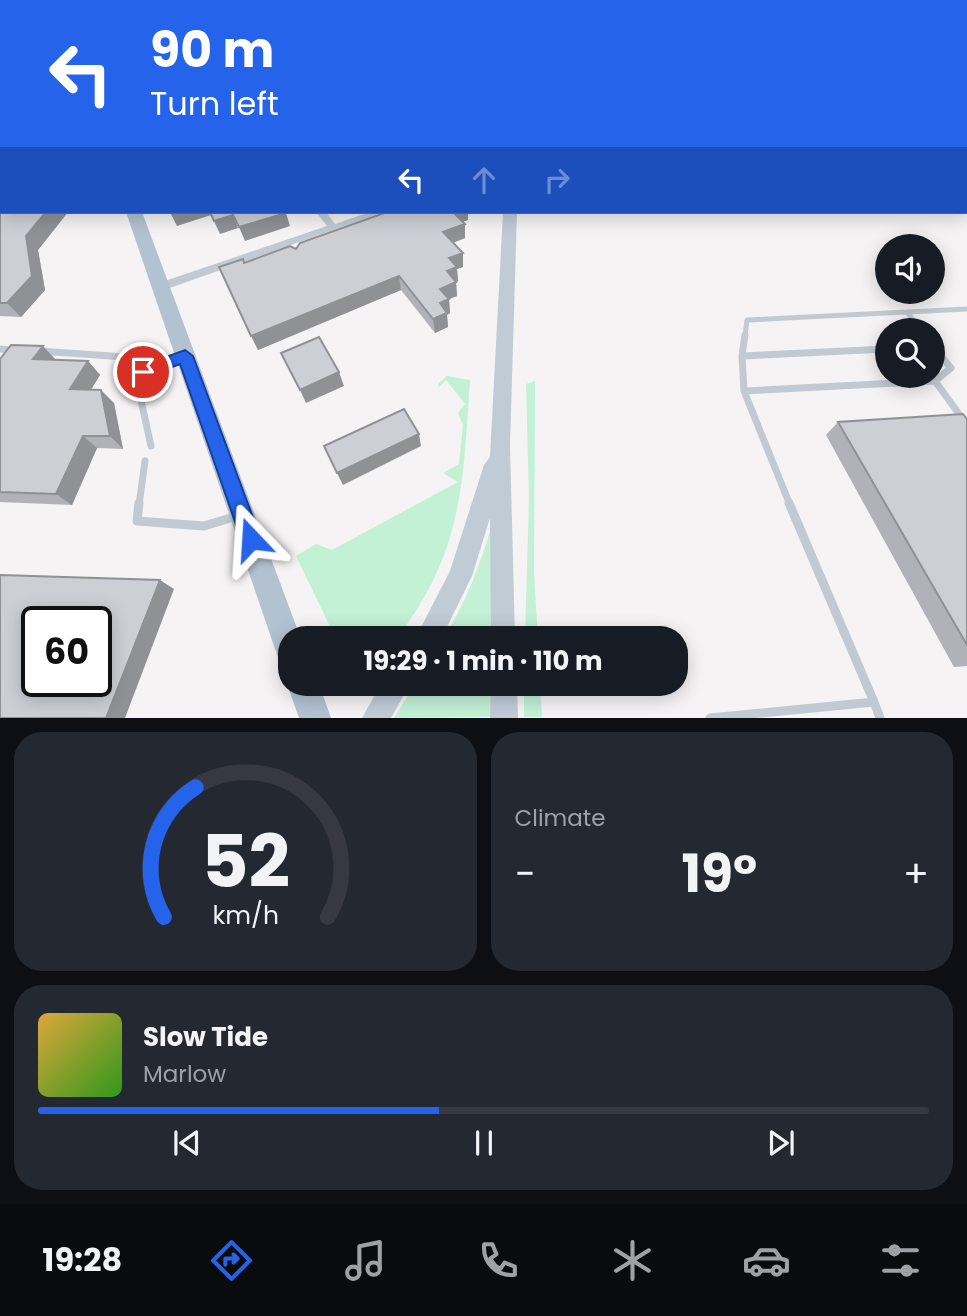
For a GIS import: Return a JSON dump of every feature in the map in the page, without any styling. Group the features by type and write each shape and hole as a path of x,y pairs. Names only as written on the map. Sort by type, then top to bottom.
{"main road":[{"path":"135,214 282,626"},
{"path":"503,626 500,445 510,214"},
{"path":"436,626 464,574 500,445"},
{"path":"307,696 315,718"},
{"path":"375,718 389,696"},
{"path":"504,696 504,718"}],"street":[{"path":"322,214 332,228"},
{"path":"160,286 292,246 373,214"}],"lane":[{"path":"880,718 810,556 744,391 742,356 747,320 967,309"},
{"path":"907,312 911,318"},
{"path":"0,349 111,355 132,360 143,372"},
{"path":"742,356 875,350"},
{"path":"151,446 136,382 143,372 185,356"},
{"path":"744,391 875,384"},
{"path":"940,388 967,425"},
{"path":"145,461 137,521 204,526 242,514"},
{"path":"710,718 874,702"}],"green space":[{"path":"447,376 470,380 465,452 456,516 435,577 405,626 330,626 296,556 316,544 332,550 458,482 443,473 459,464 463,425 458,413 465,404 446,380 438,388 439,383"},
{"path":"535,381 534,573 537,626 525,626 529,496 526,384"},
{"path":"492,524 494,626 450,626 472,583"},
{"path":"408,696 493,696 492,717 394,718"},
{"path":"524,696 541,696 542,717 524,717"}],"building":[{"path":"0,214 44,214 26,236 32,276 7,303 0,303"},
{"path":"211,214 283,214 239,227 233,215 214,221"},
{"path":"381,214 455,214 465,224 443,232 463,253 449,258 457,267 447,271 456,282 440,289 449,299 440,303 447,313 433,319 399,276 251,336 219,267 243,259 244,263 290,246 296,249 300,243"},
{"path":"319,337 339,372 300,390 281,353"},
{"path":"11,345 43,346 33,359 88,361 70,389 101,390 110,436 83,436 56,494 0,492 0,359"},
{"path":"404,409 419,434 337,473 324,446"},
{"path":"963,414 967,419 967,645 838,422"},
{"path":"0,575 160,580 106,718 0,718"}],"route":[{"path":"143,372 185,356 251,539"}]}
